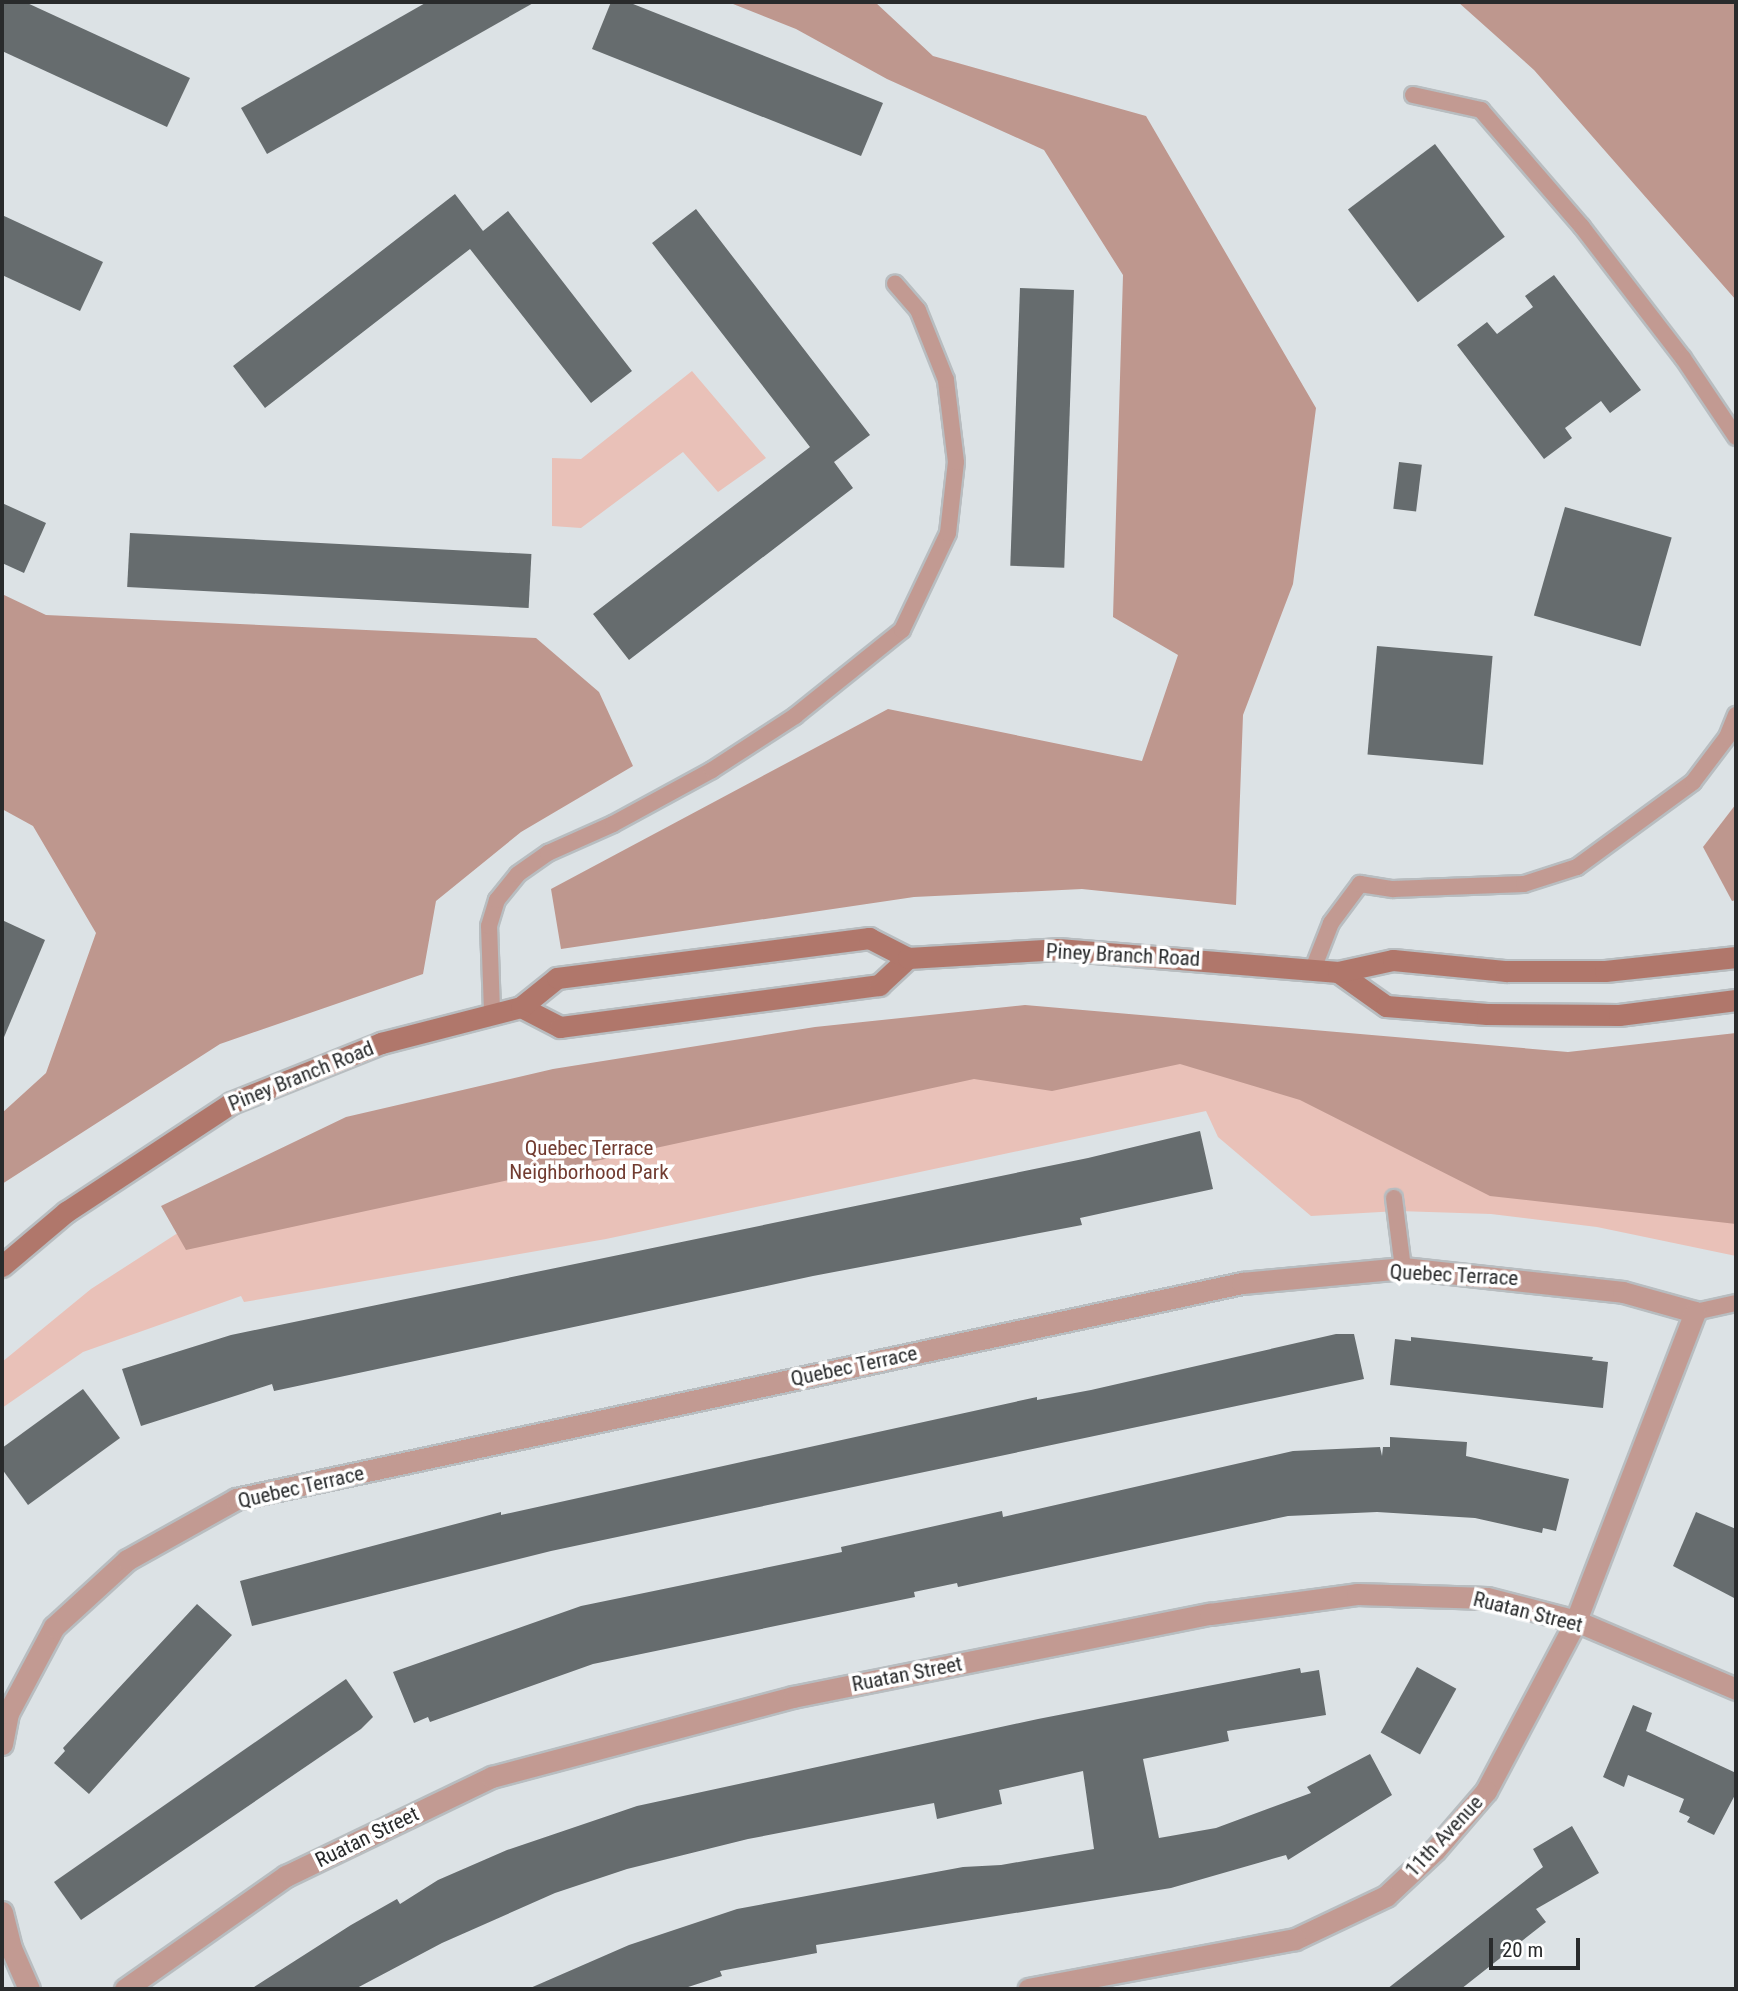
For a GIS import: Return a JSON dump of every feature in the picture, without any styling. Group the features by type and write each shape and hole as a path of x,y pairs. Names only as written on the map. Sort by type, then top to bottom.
{"main road":[{"name":"Piney Branch Road","path":"2,1266 66,1212 231,1103 382,1043 492,1012 521,1007 557,978 869,938 908,958 1058,949 1338,972 1394,960 1506,971 1605,971 1736,957"},
{"path":"521,1007 560,1027 880,985 908,958"},
{"name":"Piney Branch Road","path":"1338,972 1387,1006 1486,1014 1619,1014 1736,1000"}],"street":[{"name":"Quebec Terrace","path":"2,1744 8,1713 54,1627 127,1560 236,1499 1242,1283 1403,1268 1623,1292 1695,1312"},
{"name":"11th Avenue","path":"1029,1989 1295,1939 1386,1896 1434,1850 1486,1791 1576,1621 1650,1436 1695,1312"},
{"name":"Ruatan Street","path":"125,1989 286,1876 492,1777 793,1697 1210,1614 1357,1594 1487,1598 1576,1621 1736,1689"},
{"path":"2,1912 6,1949 29,1989"}],"lane":[{"path":"1413,95 1481,110 1582,226 1683,358 1736,437"},
{"path":"492,1012 489,926 497,900 518,874 548,853 612,824 733,756 795,716 902,630 948,533 957,463 946,380 918,310 895,284"},
{"path":"1312,969 1331,923 1360,884 1393,889 1524,884 1577,867 1693,782 1727,737 1736,715"},
{"path":"1394,1198 1403,1268"},
{"path":"1695,1312 1736,1303"}],"green space":[{"path":"728,2 875,2 933,56 1146,116 1316,408 1293,584 1243,715 1236,905 1082,889 914,897 561,949 551,889 888,709 1142,761 1178,655 1113,617 1123,275 1044,150 887,79 796,29"},
{"path":"1458,2 1736,2 1736,300 1534,70"},
{"path":"692,371 766,458 718,492 683,452 581,528 552,526 552,458 581,459"},
{"path":"2,594 46,615 536,638 599,692 633,766 521,832 436,901 423,974 220,1044 2,1184 2,1113 46,1073 96,933 33,826 2,809"},
{"path":"1736,804 1736,900 1732,901 1703,847"},
{"path":"1025,1005 1568,1052 1736,1033 1736,1224 1490,1196 1300,1100 1180,1064 1052,1091 974,1079 186,1250 161,1206 346,1117 553,1069 815,1027"},
{"name":"Quebec Terrace Neighborhood Park","path":"933,1043 1736,1082 1736,1256 1597,1227 1491,1214 1398,1211 1311,1216 1218,1137 1206,1111 606,1239 244,1302 241,1296 83,1352 2,1408 2,1362 91,1289 218,1207"}],"building":[{"path":"2,2 25,2 190,78 167,127 2,51"},
{"path":"427,2 535,2 267,154 241,108"},
{"path":"611,2 628,2 883,103 861,156 592,49"},
{"path":"1435,144 1505,237 1418,302 1348,210"},
{"path":"455,194 483,231 508,211 632,371 591,403 470,249 265,408 233,366"},
{"path":"696,209 870,435 834,462 853,488 629,660 593,614 810,447 652,243"},
{"path":"2,215 103,262 80,311 2,275"},
{"path":"1554,275 1641,390 1610,413 1601,401 1565,428 1572,438 1544,459 1457,345 1487,322 1497,334 1533,307 1525,296"},
{"path":"1020,288 1074,290 1064,568 1010,566"},
{"path":"1399,462 1422,465 1416,511 1393,509"},
{"path":"2,503 46,523 24,573 2,563"},
{"path":"1565,507 1672,538 1641,646 1534,616"},
{"path":"130,533 531,554 529,608 127,587"},
{"path":"1377,646 1493,656 1483,765 1368,755"},
{"path":"2,920 45,940 2,1042"},
{"path":"1200,1131 1213,1189 1080,1218 1082,1225 813,1276 274,1391 272,1384 141,1426 122,1369 231,1335 1088,1158"},
{"path":"1336,1334 1354,1334 1364,1379 551,1551 252,1626 240,1581 501,1512 501,1515 1037,1397 1037,1400 1091,1390"},
{"path":"1411,1337 1593,1357 1592,1360 1608,1362 1603,1408 1390,1385 1395,1339 1411,1341"},
{"path":"83,1389 120,1438 28,1505 2,1469 2,1448"},
{"path":"1390,1437 1467,1442 1466,1456 1569,1479 1556,1531 1543,1528 1542,1533 1475,1518 1377,1512 1288,1516 958,1587 957,1583 914,1592 915,1597 593,1664 430,1722 428,1717 414,1723 393,1672 581,1606 842,1552 841,1547 1002,1511 1003,1517 1293,1451 1380,1447 1382,1456 1383,1447 1390,1447"},
{"path":"1696,1512 1736,1529 1736,1599 1673,1566"},
{"path":"197,1604 232,1635 89,1794 54,1763 65,1751 63,1748"},
{"path":"1417,1667 1456,1689 1420,1754 1381,1733"},
{"path":"1300,1668 1301,1673 1319,1670 1326,1715 1227,1731 1229,1741 1143,1759 1159,1838 1216,1828 1311,1793 1307,1787 1370,1754 1392,1795 1288,1860 1286,1855 1171,1888 816,1945 817,1953 720,1971 722,1976 682,1989 528,1989 629,1945 737,1909 963,1867 1001,1865 1094,1849 1083,1771 999,1790 1002,1804 937,1819 934,1803 748,1839 627,1869 555,1893 442,1943 355,1989 251,1989 397,1899 400,1904 438,1880 507,1850 637,1806 1038,1719"},
{"path":"346,1679 373,1717 361,1729 81,1920 54,1882"},
{"path":"1633,1705 1652,1713 1646,1731 1736,1773 1736,1793 1714,1835 1687,1822 1690,1817 1679,1812 1684,1799 1628,1775 1624,1787 1603,1777"},
{"path":"1572,1826 1599,1873 1536,1909 1546,1922 1461,1989 1387,1989 1543,1867 1533,1849"}]}
